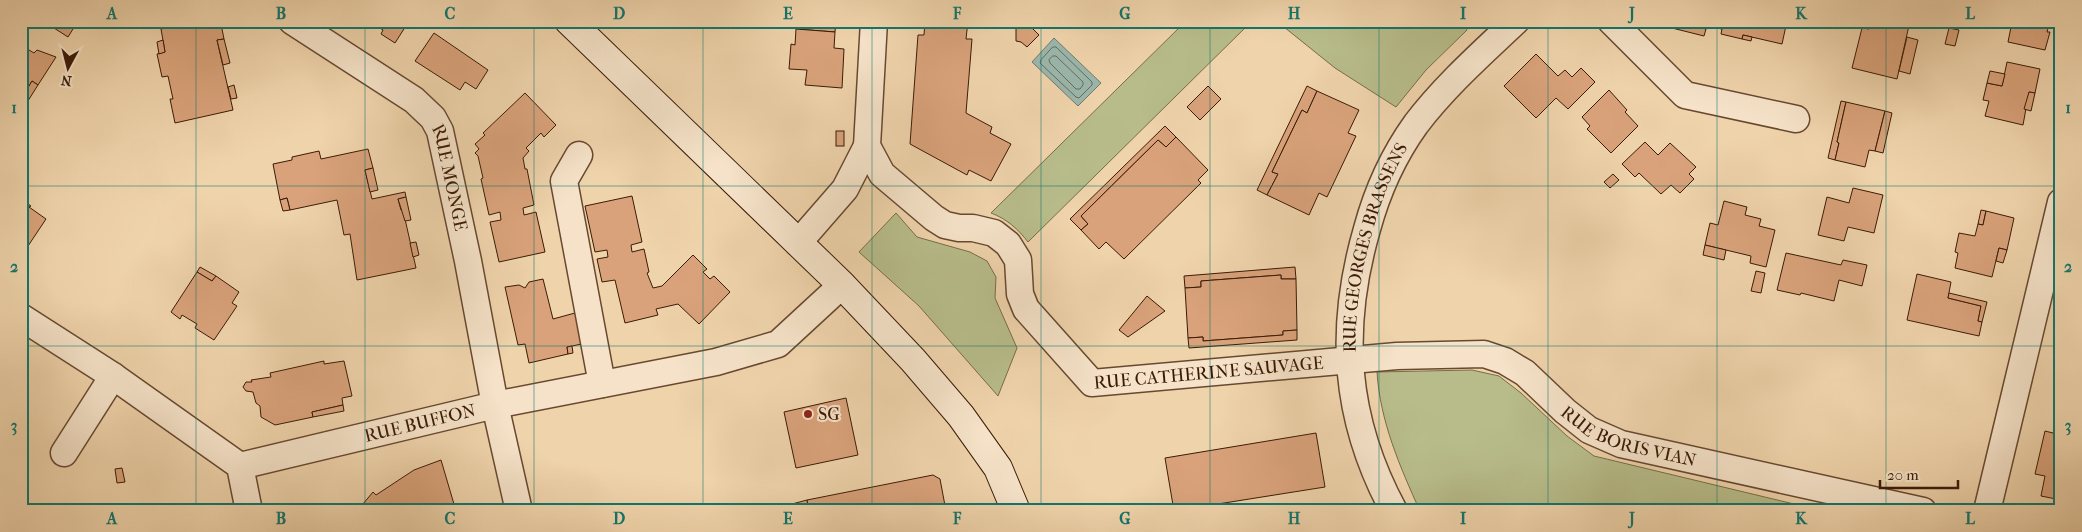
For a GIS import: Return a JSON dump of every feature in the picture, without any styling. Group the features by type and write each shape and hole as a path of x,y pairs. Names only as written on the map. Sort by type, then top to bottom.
{"main road":[{"path":"569,21 842,285 913,360 962,416 998,468 1016,511"}],"street":[{"name":"RUE MONGE","path":"292,21 414,100 433,118 436,124 442,138 466,252 494,405 519,511"},
{"path":"798,242 845,189 867,146 874,21"},
{"name":"RUE GEORGES BRASSENS","path":"1394,511 1373,465 1361,430 1351,379 1349,318 1358,260 1380,188 1396,154 1416,124 1454,80 1516,21"},
{"path":"1611,21 1685,95 1796,119"},
{"name":"RUE CATHERINE SAUVAGE","path":"867,146 882,174 934,218 945,225 973,228 994,233 1008,244 1018,260 1020,294 1026,309 1092,383 1349,360"},
{"path":"579,155 564,181 602,384"},
{"path":"1987,511 2061,202"},
{"name":"RUE BUFFON","path":"240,466 494,405 716,362 778,344 842,285"},
{"path":"21,317 113,376 240,466 249,511"},
{"name":"RUE BORIS VIAN","path":"1349,360 1398,356 1484,354 1505,360 1525,373 1565,411 1589,430 1621,444 1923,511"},
{"path":"64,453 113,376"}],"green space":[{"path":"1186,21 1462,21 1467,30 1426,70 1396,107 1335,68 1279,23 1272,27 1264,28 1250,23 1028,242 1012,225 991,213"},
{"path":"896,213 917,237 970,252 987,261 996,277 995,298 1017,348 998,396 919,306 859,252"},
{"path":"1472,370 1499,376 1521,393 1567,436 1594,456 1823,511 1420,511 1392,443 1382,408 1377,372"}],"water":[{"path":"1054,38 1101,83 1078,106 1032,62"}],"building":[{"path":"43,21 78,21 68,37"},
{"path":"195,21 217,21 221,24 224,39 217,40 233,110 175,123 170,99 173,99 168,76 162,77 157,54 165,52 161,29"},
{"path":"370,21 409,21 395,43 381,34 383,30"},
{"path":"797,21 836,21 835,32 796,29"},
{"path":"925,21 968,21 966,39 972,39 966,113 992,127 990,133 1011,144 991,181 969,170 967,175 910,144 918,35 924,35"},
{"path":"1657,21 1708,21 1706,29 1674,22 1672,28 1656,25"},
{"path":"1708,21 1787,21 1782,44 1743,35 1742,39 1721,34 1722,29 1706,26"},
{"path":"1871,21 1910,21 1897,79 1852,68 1862,28 1869,29"},
{"path":"2001,21 2050,21 2047,32 2050,32 2045,50 2008,42 2011,27 2000,24"},
{"path":"1674,22 1706,29 1704,36 1672,28"},
{"path":"1033,23 1033,29 1039,35 1027,47 1021,42 1016,41 1016,28 1019,24"},
{"path":"1949,28 1959,30 1955,46 1945,44"},
{"path":"796,29 835,32 834,48 844,49 842,88 805,85 807,70 789,69 791,44 795,45"},
{"path":"434,33 488,70 476,89 465,82 460,90 415,61"},
{"path":"1743,35 1752,37 1751,41 1742,39"},
{"path":"1907,37 1918,40 1910,74 1899,71"},
{"path":"224,39 230,63 223,65 217,40"},
{"path":"163,40 165,52 159,54 157,42"},
{"path":"21,45 34,53 37,50 56,57 38,85 32,81 21,99"},
{"path":"1536,54 1558,76 1565,70 1572,77 1581,68 1595,82 1568,109 1556,98 1536,118 1504,86"},
{"path":"2007,62 2040,69 2035,93 2029,92 2023,125 1985,116 1989,101 1983,100 1987,83 2002,86"},
{"path":"1990,71 2005,74 2002,86 1987,83"},
{"path":"32,81 38,85 26,104 21,99"},
{"path":"234,85 237,98 231,99 228,87"},
{"path":"1208,86 1221,99 1200,120 1187,107"},
{"path":"1307,86 1317,91 1307,113 1302,110 1272,172 1278,174 1267,195 1257,190"},
{"path":"1609,90 1638,126 1611,153 1587,129 1590,126 1582,117"},
{"path":"1317,91 1359,110 1348,133 1356,136 1327,197 1319,193 1309,215 1267,195 1278,174 1272,172 1302,110 1307,113"},
{"path":"2029,92 2035,93 2031,111 2024,109"},
{"path":"525,93 556,125 544,137 541,133 526,148 529,151 523,158 534,205 523,208 524,215 536,212 545,252 499,262 490,222 501,220 500,212 489,215 481,179 483,178 478,156 475,153 479,149 475,144 485,135 483,133"},
{"path":"1841,101 1846,102 1835,160 1828,158"},
{"path":"1846,102 1885,111 1875,151 1869,150 1865,167 1835,160"},
{"path":"1885,111 1892,113 1883,153 1875,151"},
{"path":"1165,126 1176,137 1166,147 1158,140 1081,216 1088,224 1081,230 1070,219"},
{"path":"836,131 844,131 844,146 836,146"},
{"path":"1176,137 1208,170 1198,180 1201,183 1124,259 1106,242 1099,249 1081,230 1088,224 1081,216 1158,140 1166,147"},
{"path":"1645,142 1658,155 1670,143 1696,167 1689,174 1694,179 1680,193 1671,185 1661,194 1639,173 1635,177 1622,164"},
{"path":"368,149 373,168 365,170 372,199 405,192 406,197 398,199 401,210 403,210 416,268 357,280 350,234 344,235 337,200 290,210 287,198 280,200 273,164 292,160 292,157 319,151 321,159"},
{"path":"373,168 378,190 370,192 365,170"},
{"path":"1613,174 1619,180 1610,188 1604,182"},
{"path":"1853,188 1883,195 1874,233 1848,227 1844,241 1818,235 1827,197 1849,203"},
{"path":"632,196 642,242 631,245 632,252 644,249 649,272 647,273 653,288 662,286 693,255 707,269 703,272 710,279 714,276 730,292 699,324 678,304 656,309 658,315 625,323 615,280 602,282 597,259 608,257 607,250 595,252 585,206"},
{"path":"406,197 411,220 405,221 398,199"},
{"path":"287,198 290,210 283,211 280,200"},
{"path":"21,199 46,219 26,249 21,245"},
{"path":"1724,201 1747,207 1745,215 1761,219 1759,226 1775,230 1766,267 1750,263 1751,256 1705,245 1710,223 1718,225"},
{"path":"1981,210 1986,211 1983,225 1978,224"},
{"path":"1986,211 2014,218 2007,250 1999,248 1992,277 1955,268 1958,253 1955,252 1959,233 1975,236 1978,224 1983,225"},
{"path":"416,242 419,255 413,257 410,243"},
{"path":"1705,245 1726,250 1724,260 1703,255"},
{"path":"1999,248 2007,250 2003,263 1996,261"},
{"path":"1786,253 1841,265 1843,260 1867,265 1862,286 1839,280 1834,301 1801,293 1800,295 1777,290"},
{"path":"200,267 216,276 212,281 197,272"},
{"path":"1295,267 1296,279 1281,279 1281,275 1201,281 1201,287 1185,288 1184,276"},
{"path":"1756,271 1765,273 1761,293 1751,291"},
{"path":"197,272 212,281 216,276 239,292 232,303 237,306 214,340 195,328 197,324 182,315 180,319 171,312"},
{"path":"1917,274 1951,282 1948,298 1981,306 1978,321 1982,322 1979,336 1907,320"},
{"path":"1281,275 1281,279 1296,279 1297,330 1283,331 1283,335 1203,341 1203,337 1188,338 1185,288 1201,287 1201,281"},
{"path":"543,279 553,319 575,313 582,344 567,347 568,354 529,363 525,344 518,345 505,287 519,285 525,288 529,282"},
{"path":"1949,293 1987,302 1982,322 1978,321 1981,306 1948,298"},
{"path":"1147,296 1165,311 1128,337 1119,330"},
{"path":"1297,330 1297,340 1189,348 1188,338 1203,337 1203,341 1283,335 1283,331"},
{"path":"572,346 573,353 568,354 567,347"},
{"path":"324,361 324,364 344,361 352,396 342,398 343,405 312,412 313,417 275,425 261,417 260,406 256,403 253,392 246,391 243,387 246,382 252,382 251,380 271,377 270,373"},
{"path":"846,398 858,455 796,468 784,412"},
{"path":"343,405 344,411 313,417 312,412"},
{"path":"2045,431 2061,435 2061,500 2041,496 2045,476 2035,474"},
{"path":"1316,433 1325,487 1174,511 1165,458"},
{"path":"441,460 456,511 357,511 373,492 376,495 414,470"},
{"path":"122,468 125,482 117,483 115,469"},
{"path":"933,475 940,479 946,511 760,511 792,504 793,510 808,508 807,500"},
{"path":"807,500 808,508 793,510 792,504"}],"place":[{"name":"SG","path":"808,414"}]}
